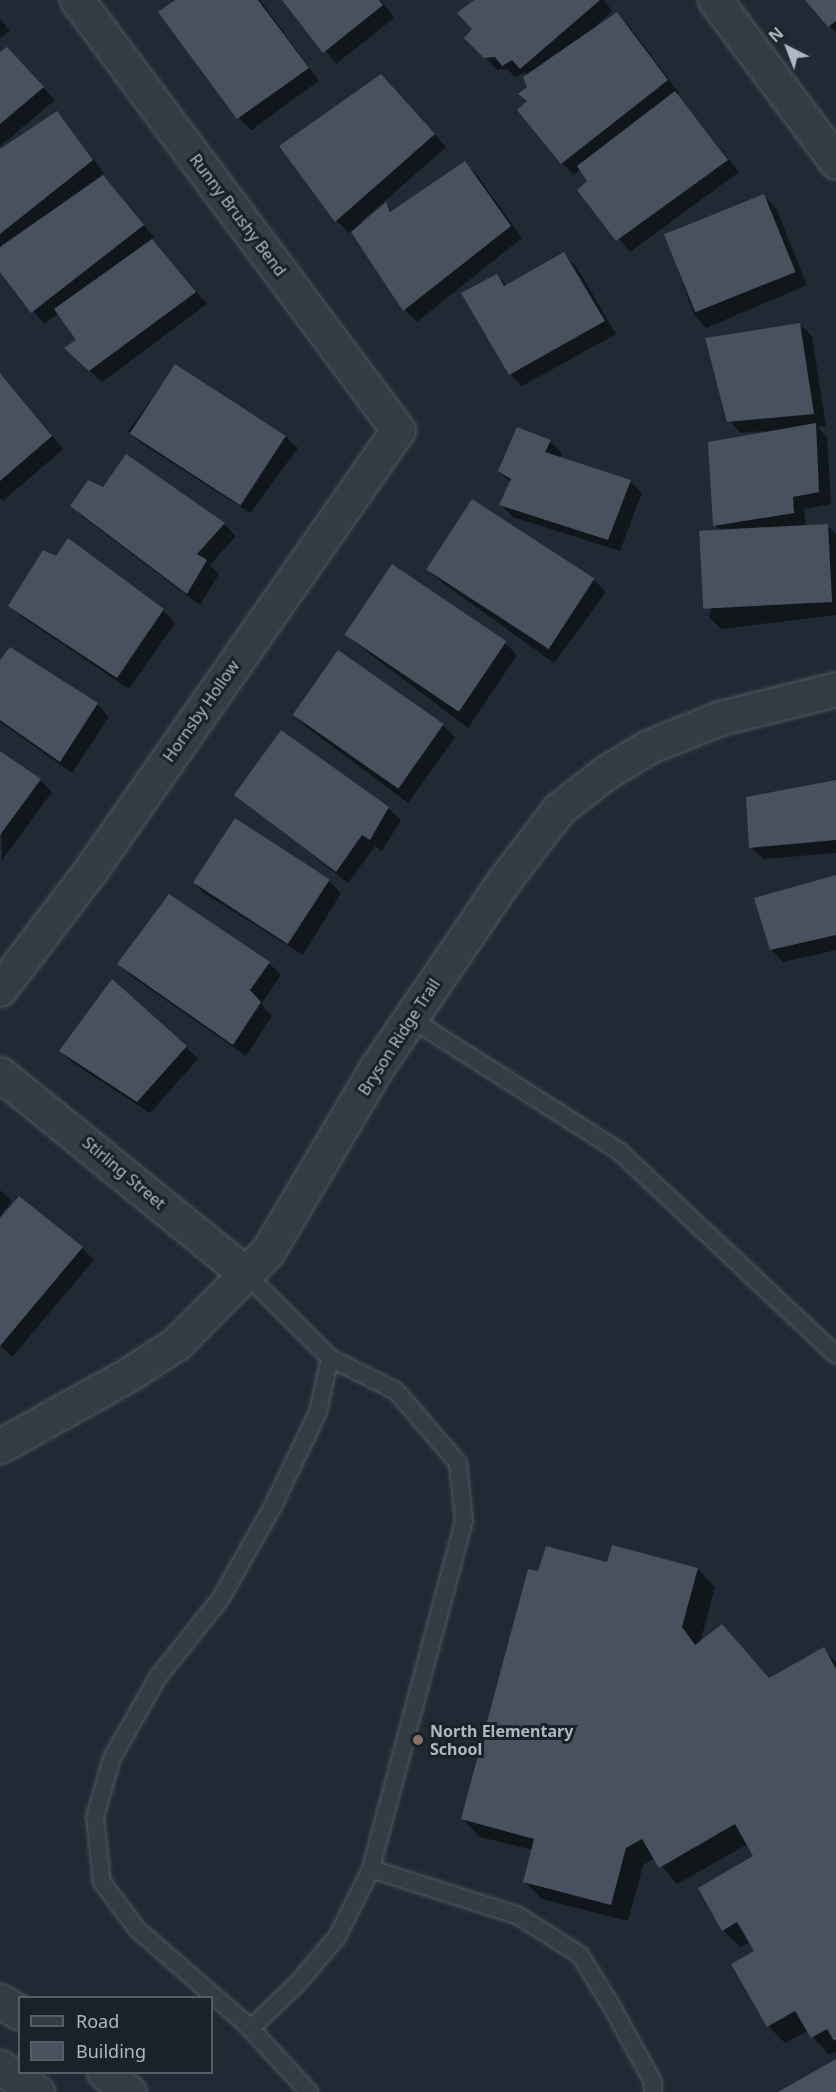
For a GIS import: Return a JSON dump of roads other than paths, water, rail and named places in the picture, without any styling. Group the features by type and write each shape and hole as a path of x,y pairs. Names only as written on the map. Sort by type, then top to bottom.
{"street":[{"name":"Runny Brushy Bend","path":"77,0 398,430"},
{"path":"715,0 836,162"},
{"name":"Hornsby Hollow","path":"0,989 90,871 398,430"},
{"name":"Bryson Ridge Trail","path":"0,1446 131,1374 177,1343 268,1251 377,1067 503,882 558,810 605,773 650,746 720,718 836,689"},
{"name":"Stirling Street","path":"0,1074 246,1274"},
{"path":"0,2001 18,2012"},
{"path":"0,2067 37,2092"},
{"path":"105,2074 129,2092"}],"lane":[{"path":"410,1018 620,1152 836,1355"},
{"path":"246,1274 330,1358 396,1391 458,1463 464,1521 371,1869 337,1937 297,1984 250,2029"},
{"path":"213,1996 137,1929 102,1882 95,1817 112,1758 158,1677 221,1598 273,1506 318,1412 330,1358"},
{"path":"371,1869 517,1915 580,1955 648,2073 653,2092"},
{"path":"213,1996 250,2029 309,2092"}],"place":[{"name":"North Elementary School","path":"418,1740"}]}
